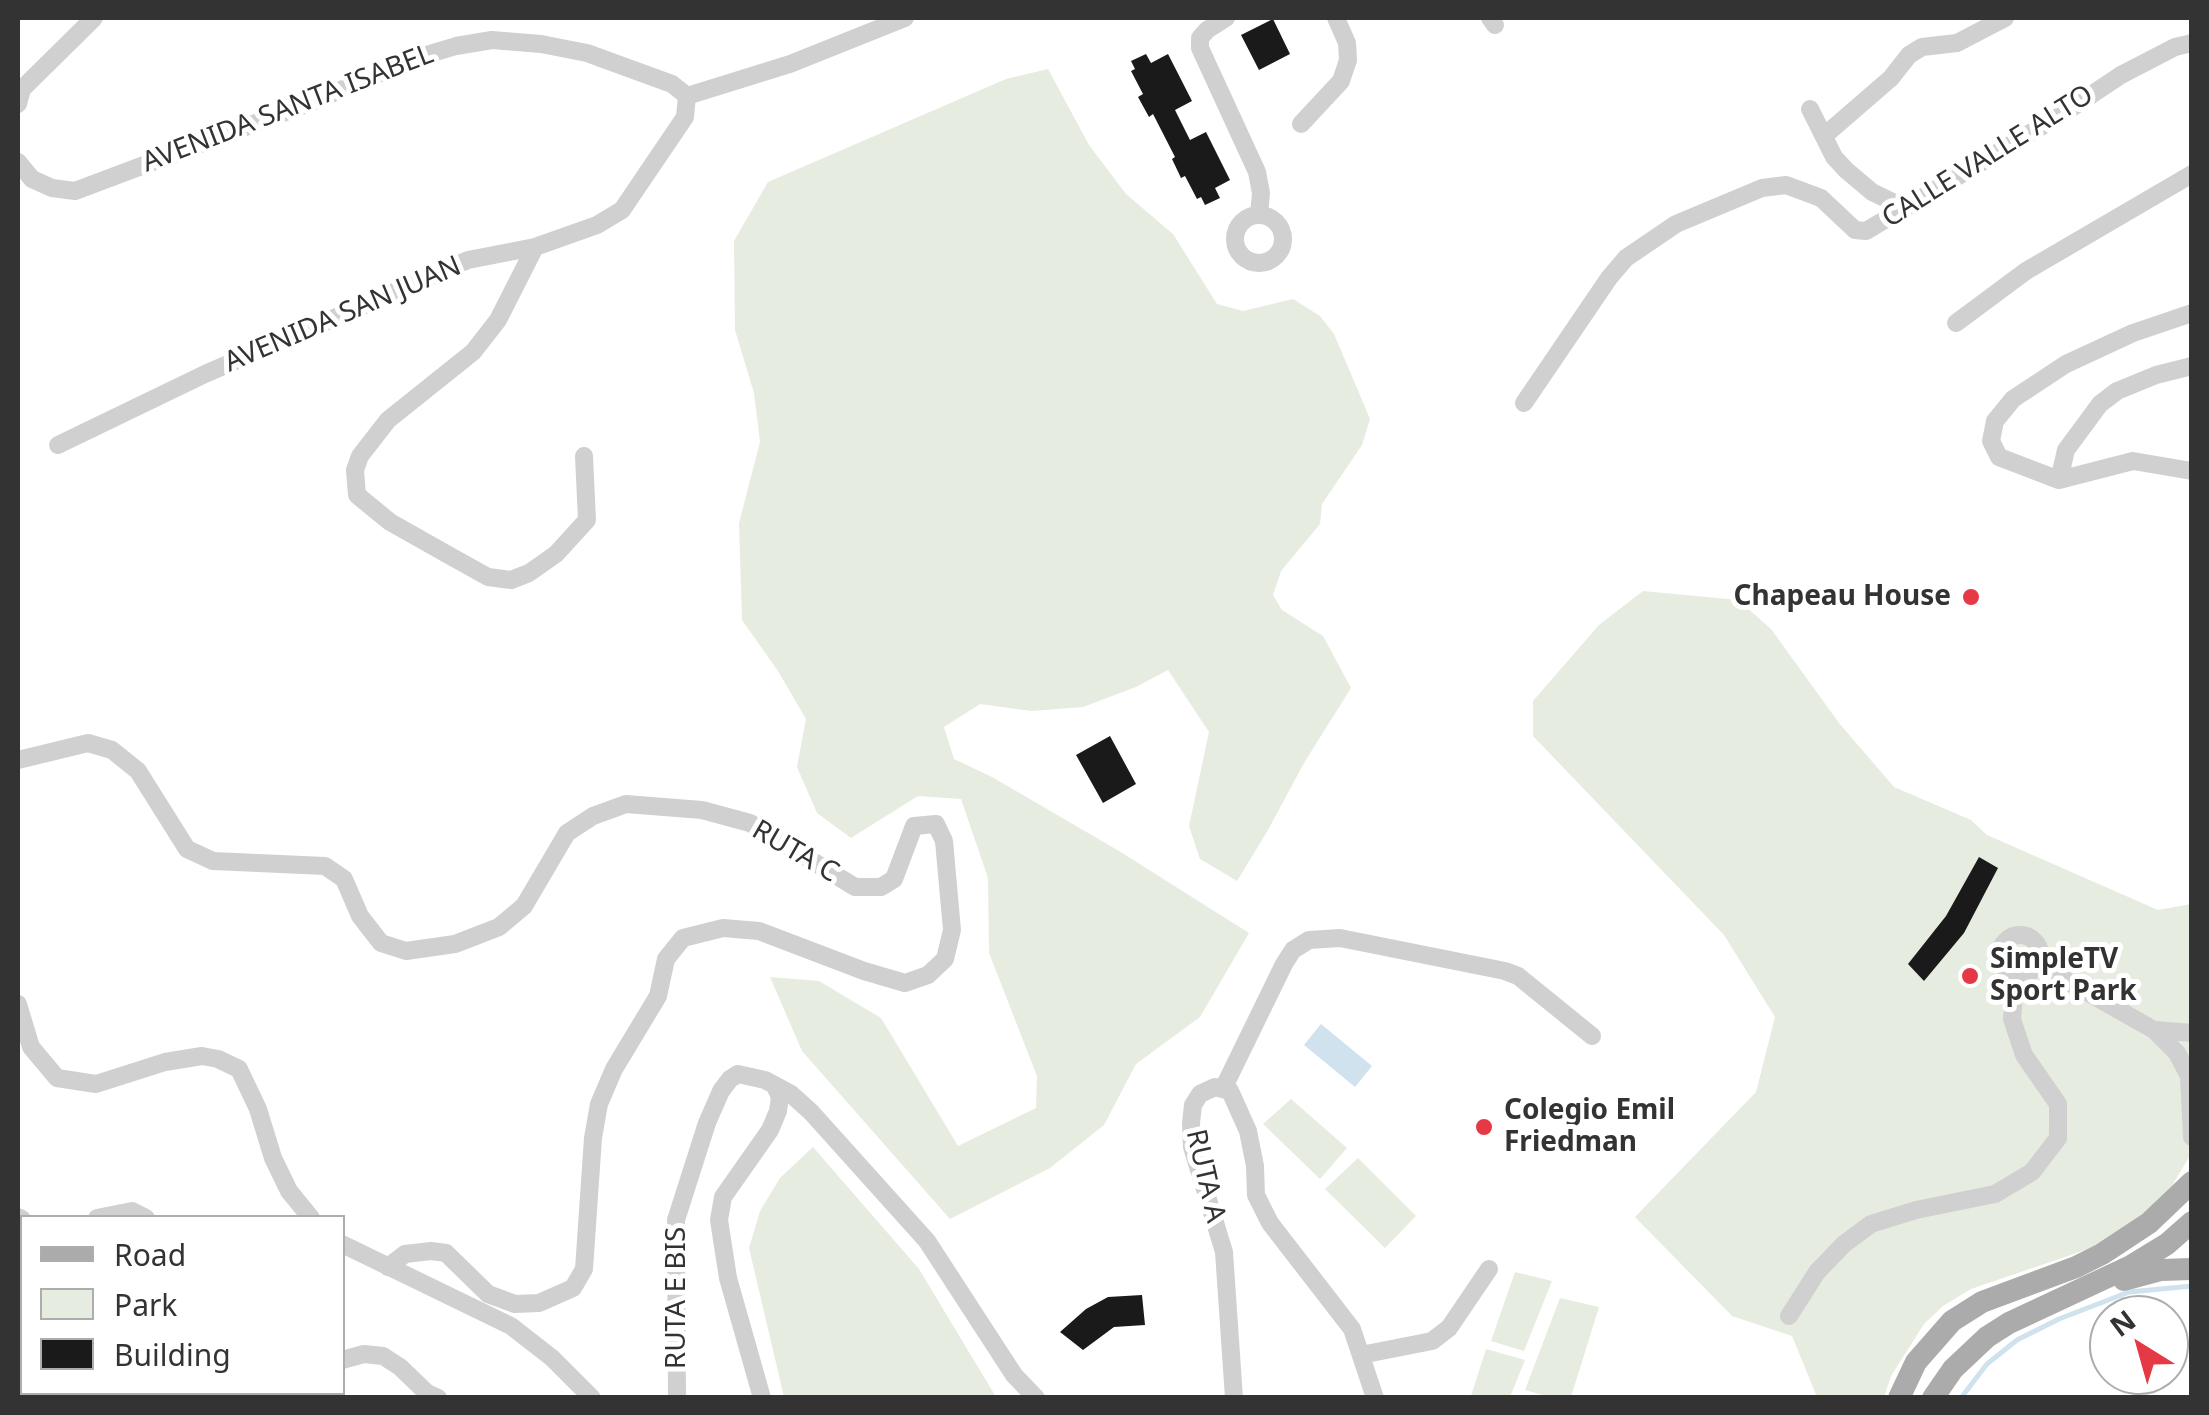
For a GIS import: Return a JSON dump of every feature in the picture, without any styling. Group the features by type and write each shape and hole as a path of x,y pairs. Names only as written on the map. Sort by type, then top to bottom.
{"main road":[{"path":"1899,1398 1925,1350 1952,1320 1967,1310 2076,1267 2150,1223 2192,1182"},
{"path":"1933,1398 1971,1351 2009,1324 2087,1289 2156,1250 2191,1223"},
{"path":"2076,1267 2156,1250 2192,1251"},
{"path":"2087,1289 2161,1270 2192,1269"},
{"path":"1925,1350 1953,1369"}],"street":[{"path":"18,104 22,89 94,18"},
{"path":"687,96 790,64 905,18"},
{"path":"1226,18 1200,38 1200,48 1260,182 1259,214"},
{"path":"1301,124 1341,81 1348,60 1336,18"},
{"path":"1824,136 1891,78 1909,55 1922,47 1956,43 2004,18"},
{"name":"AVENIDA SANTA ISABEL","path":"18,162 32,179 52,188 75,190 317,100 416,58 492,40 586,52 672,84 687,96"},
{"name":"CALLE VALLE ALTO","path":"1524,403 1626,258 1676,224 1762,188 1786,184 1821,198 1855,230 1866,231 2121,74 2175,47 2192,43"},
{"name":"AVENIDA SAN JUAN","path":"58,446 187,382 468,260 535,247 597,225 622,210 685,118 687,96"},
{"path":"1810,109 1834,157 1858,182 1905,208"},
{"path":"1956,323 2026,271 2192,174"},
{"path":"535,247 498,320 473,352 388,420 360,456 355,470 357,495 390,522 452,558 488,577 511,580 556,554 587,520 584,456"},
{"path":"2192,313 2133,333 2066,364 2013,399 1995,422 1991,441 1998,457 2058,480 2132,461 2192,472"},
{"path":"2058,480 2066,450 2100,404 2117,391 2156,374 2192,366"},
{"name":"RUTA C","path":"18,760 88,744 112,750 138,770 187,849 213,861 325,866 344,878 360,916 382,943 406,951 455,944 499,927 524,906 568,833 594,816 626,804 702,810 750,824 855,887 881,887 894,878 914,826 936,824 944,840 952,930 945,959 928,975 906,983 759,931 723,928 683,938 666,959 658,996 614,1069 599,1104 584,1270 572,1288 539,1303 515,1304 488,1294 446,1253 430,1250 405,1254 388,1267"},
{"path":"1790,1316 1817,1272 1871,1224 1916,1210 1995,1194 2032,1172 2058,1138 2058,1104 2024,1055 2012,1019 2021,976 2038,965 2041,957 2038,944 2026,936 2012,936 2002,946 2000,960 2008,972 2021,976"},
{"path":"1224,1088 1292,950 1310,940 1340,938 1518,976 1592,1036"},
{"path":"2038,965 2154,1030 2176,1053 2189,1076 2192,1137"},
{"path":"18,1004 31,1047 57,1078 96,1084 165,1062 202,1056 218,1058 238,1070 258,1110 288,1191 308,1215"},
{"path":"2154,1030 2192,1033"},
{"name":"RUTA E BIS","path":"677,1398 676,1220 694,1155 730,1079 738,1074 752,1076 775,1086"},
{"path":"762,1398 728,1278 718,1220 723,1197 774,1120 780,1096 775,1086"},
{"path":"775,1086 791,1094 810,1112 927,1240 1014,1374 1036,1398"},
{"name":"RUTA A","path":"1234,1398 1224,1252 1192,1147 1190,1122 1200,1094 1215,1086 1230,1091 1248,1130 1256,1166 1256,1195 1270,1223 1352,1329 1375,1398"},
{"path":"114,1215 139,1215"},
{"path":"345,1246 511,1326 552,1358 592,1398"},
{"path":"1361,1355 1432,1341 1449,1328 1489,1270"},
{"path":"345,1359 364,1354 382,1356 438,1398"}],"green space":[{"path":"1048,69 1089,145 1126,194 1173,234 1217,304 1243,311 1293,299 1320,316 1334,334 1370,419 1362,445 1322,504 1320,524 1281,571 1273,595 1282,610 1323,636 1351,688 1237,881 1200,859 1189,826 1209,732 1168,670 1083,707 1031,711 980,704 944,727 954,759 1119,851 1249,933 1200,1017 1136,1064 1104,1125 1050,1168 950,1219 802,1051 770,977 819,981 881,1018 958,1146 1036,1108 1037,1076 989,953 988,878 961,799 918,796 851,838 817,813 797,767 806,719 742,620 739,523 760,442 754,393 735,330 734,241 768,182 1006,79"},
{"name":"SimpleTV Sport Park","path":"1643,591 1738,600 1771,629 1839,723 1894,787 1971,820 1987,835 2158,910 2191,904 2191,1154 2173,1184 2149,1211 2100,1245 1971,1289 1943,1306 1924,1324 1891,1376 1884,1397 1817,1397 1792,1336 1732,1316 1635,1217 1756,1092 1775,1017 1724,935 1533,736 1533,701 1599,625"},
{"path":"1291,1099 1347,1148 1320,1179 1263,1124"},
{"path":"813,1147 919,1269 996,1397 784,1397 749,1248 760,1211 780,1178"},
{"path":"1358,1158 1416,1216 1385,1248 1325,1189"},
{"path":"1515,1272 1552,1281 1524,1351 1491,1341"},
{"path":"1560,1298 1599,1307 1571,1397 1550,1397 1525,1390"},
{"path":"1486,1349 1525,1360 1510,1397 1471,1396"}],"water":[{"path":"1321,1024 1372,1066 1355,1087 1304,1045"}],"building":[{"path":"1273,19 1290,54 1259,70 1241,35"},
{"path":"1146,54 1151,63 1168,54 1192,101 1175,110 1190,140 1206,132 1230,180 1215,188 1220,198 1205,205 1201,197 1197,199 1185,176 1181,178 1153,114 1149,117 1138,97 1143,94 1131,71 1135,69 1131,61"},
{"path":"1110,736 1136,784 1103,803 1076,755"},
{"path":"1979,857 1998,868 1964,933 1924,981 1908,964 1946,916"},
{"path":"1142,1295 1145,1325 1114,1327 1083,1350 1060,1332 1086,1309 1108,1297"}],"waterway":[{"path":"1961,1398 1987,1364 2017,1340 2059,1319 2129,1292 2192,1286"}],"place":[{"name":"Chapeau House","path":"1971,597"},
{"name":"SimpleTV Sport Park","path":"1970,976"},
{"name":"Colegio Emil Friedman","path":"1484,1127"}]}
